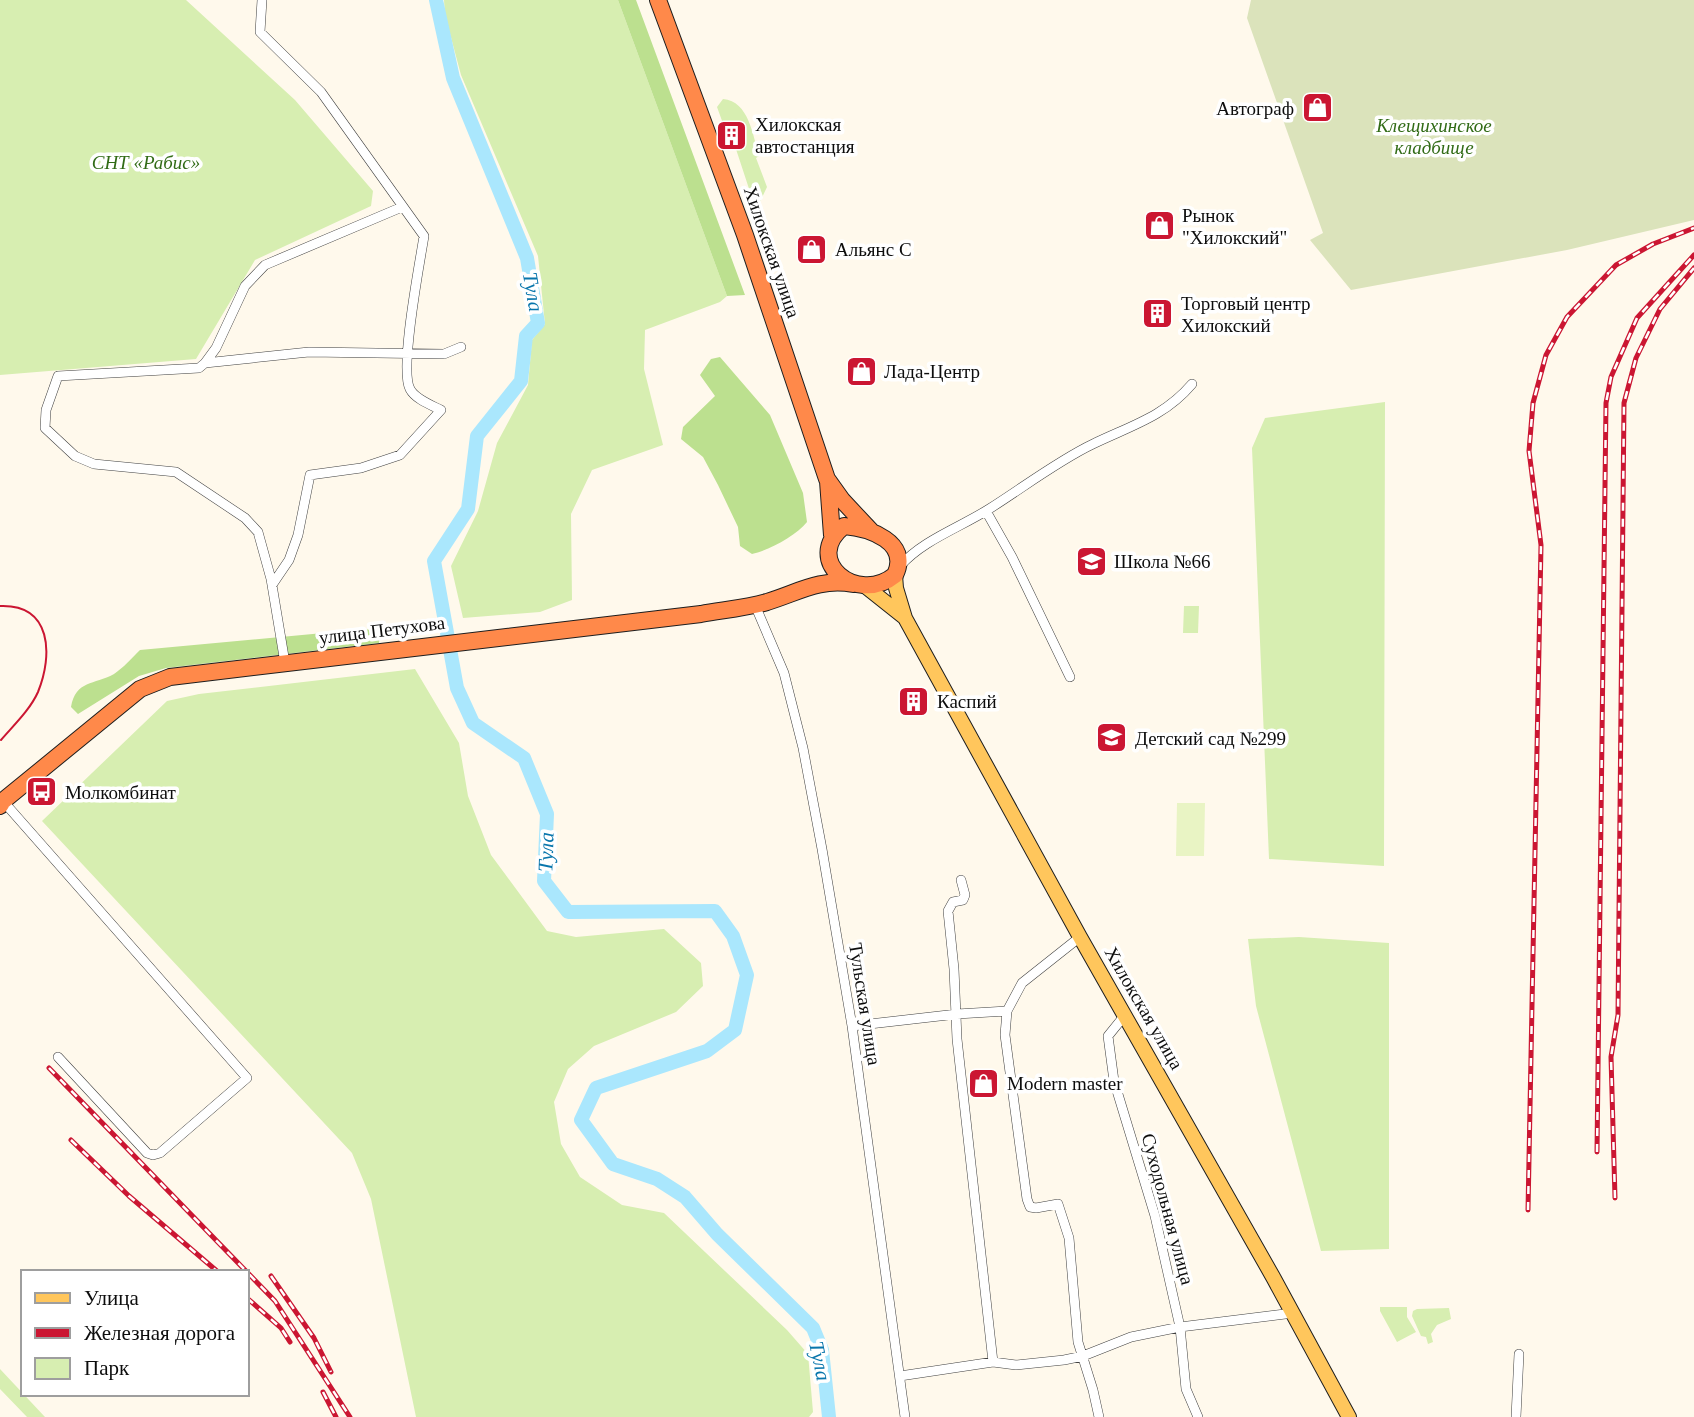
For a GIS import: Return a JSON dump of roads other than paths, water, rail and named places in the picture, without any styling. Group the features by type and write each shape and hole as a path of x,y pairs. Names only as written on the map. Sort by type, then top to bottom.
{"highway":[{"name":"Хилокская улица","path":"658,0 745,235 827,479"},
{"path":"827,479 842,500 871,531 898,552 897,571 876,586 859,585 834,570 827,479"},
{"path":"805,588 830,542 844,526 871,531"},
{"name":"улица Петухова","path":"1,803 140,689 170,677 701,614 755,605 835,581 859,585"}],"main road":[{"path":"897,571 896,588 905,618"},
{"path":"859,585 905,618"},
{"name":"Хилокская улица","path":"905,618 1349,1417"}],"street":[{"path":"262,0 260,32 321,92 424,236 414,293 407,377 410,389 424,402 441,410 400,455 361,468 310,475 289,560 272,585"},
{"path":"285,663 272,585 258,532 245,518 176,472 94,464 75,456 45,428 46,410 58,376 199,368 216,348 245,286 265,265 402,207"},
{"path":"205,363 309,352 444,354 461,347"},
{"path":"897,571 915,550 986,511 1090,445 1138,424 1178,401 1192,384"},
{"path":"986,511 1012,557 1070,677"},
{"path":"893,546 915,550"},
{"name":"Тульская улица","path":"755,605 784,673 803,748 852,1026 905,1417"},
{"path":"1,803 247,1078 160,1153 153,1155 147,1153 58,1057"},
{"path":"961,880 965,895 963,900 953,902 948,911 957,1039 993,1363"},
{"path":"1080,937 1022,983 1007,1011 1005,1035 1027,1199 1030,1207 1036,1208 1058,1204 1069,1238 1078,1342 1099,1417"},
{"path":"852,1026 1007,1011"},
{"name":"Суходольная улица","path":"1125,1014 1108,1036 1114,1081 1155,1216 1180,1327 1186,1389 1198,1417"},
{"path":"901,1376 993,1363 1016,1365 1083,1356 1131,1337 1180,1327 1293,1313"},
{"path":"1516,1417 1519,1354"}],"waterway":[{"name":"Тула","path":"436,0 453,78 527,258 538,323 526,336 521,381 477,436 468,509 434,561 457,688 473,723 524,758 547,814 544,881 568,912 715,911 733,936 747,975 735,1030 707,1051 596,1088 581,1120 613,1164 657,1179 685,1197 717,1234 813,1328 822,1350 829,1417"}],"tram line":[{"path":"0,606 30,613 39,623 46,648 43,678 35,699 1,740"}],"railway":[{"path":"1528,1210 1541,545 1529,451 1533,403 1546,355 1567,317 1616,265 1653,244 1694,228"},
{"path":"1597,1152 1606,403 1611,377 1637,318 1694,255"},
{"path":"1615,1198 1611,1057 1618,1015 1624,403 1636,358 1660,309 1694,268"},
{"path":"49,1068 245,1270"},
{"path":"71,1140 129,1196 216,1270"},
{"path":"248,1273 275,1301 350,1417"},
{"path":"271,1276 314,1338 331,1372"},
{"path":"248,1299 281,1328 290,1342"},
{"path":"323,1392 336,1417"}],"place":[{"name":"Автограф","path":"1317,108"},
{"name":"Хилокская автостанция","path":"732,135"},
{"name":"Рынок \"Хилокский\"","path":"1159,226"},
{"name":"Альянс С","path":"812,249"},
{"name":"Торговый центр Хилокский","path":"1158,314"},
{"name":"Лада-Центр","path":"861,371"},
{"name":"Школа №66","path":"1091,561"},
{"name":"Каспий","path":"914,701"},
{"name":"Детский сад №299","path":"1112,738"},
{"name":"Молкомбинат","path":"42,792"},
{"name":"Modern master","path":"984,1083"}],"park label":[{"name":"Клещихинское кладбище","path":"1434,136"},
{"name":"СНТ «Рабис»","path":"146,162"}]}
